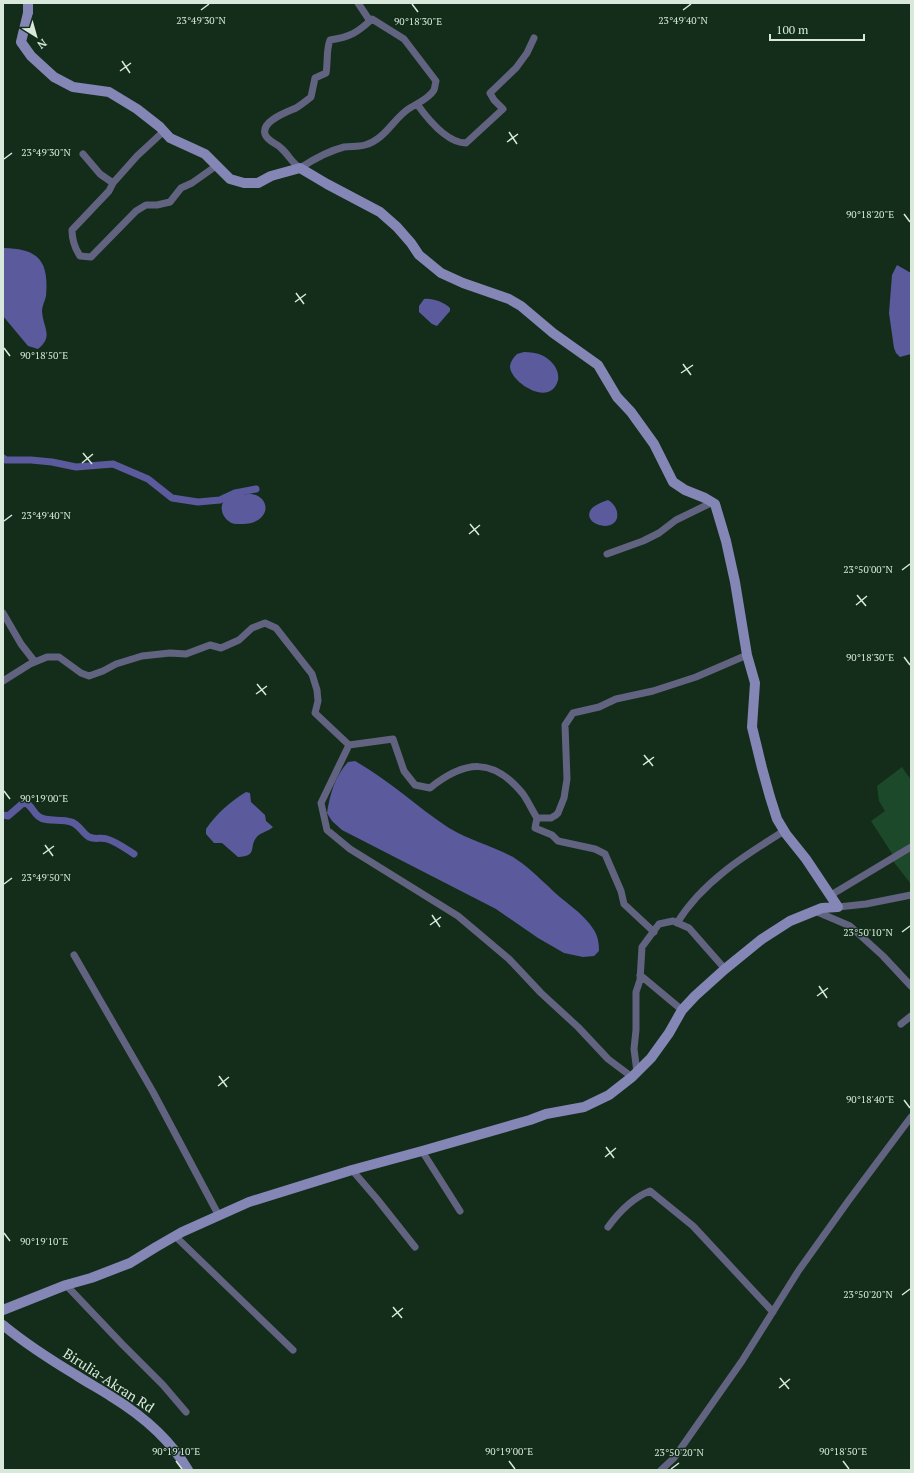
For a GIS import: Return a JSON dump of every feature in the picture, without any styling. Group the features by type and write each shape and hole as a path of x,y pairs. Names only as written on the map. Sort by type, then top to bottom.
{"street":[{"path":"28,3 28,13 22,42 32,56 54,77 73,87 109,92 136,109 164,131 170,138 205,154 230,179 244,183 258,183 271,176 300,168 315,158 331,151 355,145 365,145 375,141 389,130 397,118 427,97 434,90 436,81 404,39 372,19 361,30 346,37 330,40 327,48 328,58 326,73 315,78 311,97 297,107 272,119 265,127 264,133 268,139 280,148 294,164 300,168 327,184 380,212 397,227 419,255 441,273 463,283 509,299 521,306 553,333 598,365 617,397 631,412 654,444 673,482 685,490 705,498 715,504 726,541 735,582 747,655 755,683 752,727 770,797 777,819 784,831 806,859 838,907"},
{"path":"358,3 370,21"},
{"path":"417,104 433,124 444,133 460,143 466,143 503,109 494,100 490,93 516,68 527,53 534,38"},
{"path":"164,131 137,156 113,183 109,190 72,230 74,248 80,256 91,256 136,211 146,205 157,205 170,202 181,188 192,183 216,166"},
{"path":"83,154 106,180 113,183"},
{"path":"607,554 643,541 659,533 676,520 712,502"},
{"path":"3,613 21,644 35,662"},
{"path":"3,681 35,662 47,657 59,657 82,673 89,676 116,664 142,656 170,653 186,654 210,645 221,648 239,640 252,628 265,623 276,628 312,674 318,701 315,714 349,745"},
{"path":"537,818 551,818 556,815 564,798 567,779 565,725 573,713 598,707 616,699 653,691 668,686 747,655"},
{"path":"349,745 393,739 404,771 415,785 430,788 451,774 464,768 483,766 497,770 509,778 524,795 537,818 534,828 552,835 558,841 595,849 605,854 621,891 624,904 654,932"},
{"path":"349,745 321,803 327,830 350,849 458,916 509,959 541,993 578,1027 608,1058 635,1075"},
{"path":"678,923 689,905 716,878 784,831"},
{"path":"831,895 911,847"},
{"path":"3,1310 66,1285 92,1278 130,1263 175,1236 249,1202 352,1170 530,1120 546,1114 584,1107 609,1095 635,1075 651,1058 669,1033 682,1010 695,996 762,939 790,921 822,908 866,904 911,895"},
{"path":"815,911 850,926 883,956 911,986"},
{"path":"635,1075 634,1049 636,1030 636,992 640,975 642,947 660,924 674,921 689,928 725,969"},
{"path":"74,955 153,1092 219,1216"},
{"path":"640,975 682,1010"},
{"path":"901,1024 911,1016"},
{"path":"661,1470 674,1458 742,1361 800,1270 849,1200 911,1117"},
{"path":"422,1151 460,1211"},
{"path":"352,1170 377,1199 415,1248"},
{"path":"608,1227 617,1215 635,1198 650,1191 693,1226 773,1312"},
{"path":"175,1236 294,1350"},
{"path":"66,1285 163,1385 186,1412"},
{"name":"Birulia-Akran Rd","path":"3,1325 20,1339 76,1376 114,1397 153,1426 167,1440 188,1470"}],"green space":[{"path":"902,767 911,780 911,843 893,855 871,821 885,811 879,801 877,786"},
{"path":"909,851 911,853 911,884 893,861"}],"shaded area":[{"path":"4,248 26,251 33,254 39,259 46,274 46,296 42,311 47,336 46,340 38,349 28,346 3,316"},
{"path":"897,265 911,273 911,354 900,357 894,348 889,313 892,275"},
{"path":"424,299 438,301 450,308 450,311 437,326 432,324 419,312 419,306"},
{"path":"524,352 541,355 554,365 558,372 558,380 554,388 548,392 540,392 524,386 517,380 512,373 510,365 517,354"},
{"path":"249,494 255,495 263,500 266,508 262,516 258,520 248,524 237,524 228,521 223,514 222,509 224,501 233,496"},
{"path":"608,500 616,508 617,519 608,526 602,526 592,521 589,517 590,511 596,505"},
{"path":"355,761 380,777 449,828 505,853 522,864 584,918 594,930 599,951 594,956 583,957 564,953 538,938 496,909 342,830 332,821 327,813 328,806 336,779 343,767 348,762"},
{"path":"246,792 250,793 251,802 265,815 266,821 273,827 258,836 254,841 251,853 238,857 222,843 214,843 206,834 206,829 224,808"}],"waterway":[{"path":"3,458 6,460 52,462 76,467 113,464 148,479 172,498 198,502 220,500 235,493 256,489"},
{"path":"3,815 8,816 22,804 26,803 41,818 74,823 89,837 111,840 134,854"}]}
